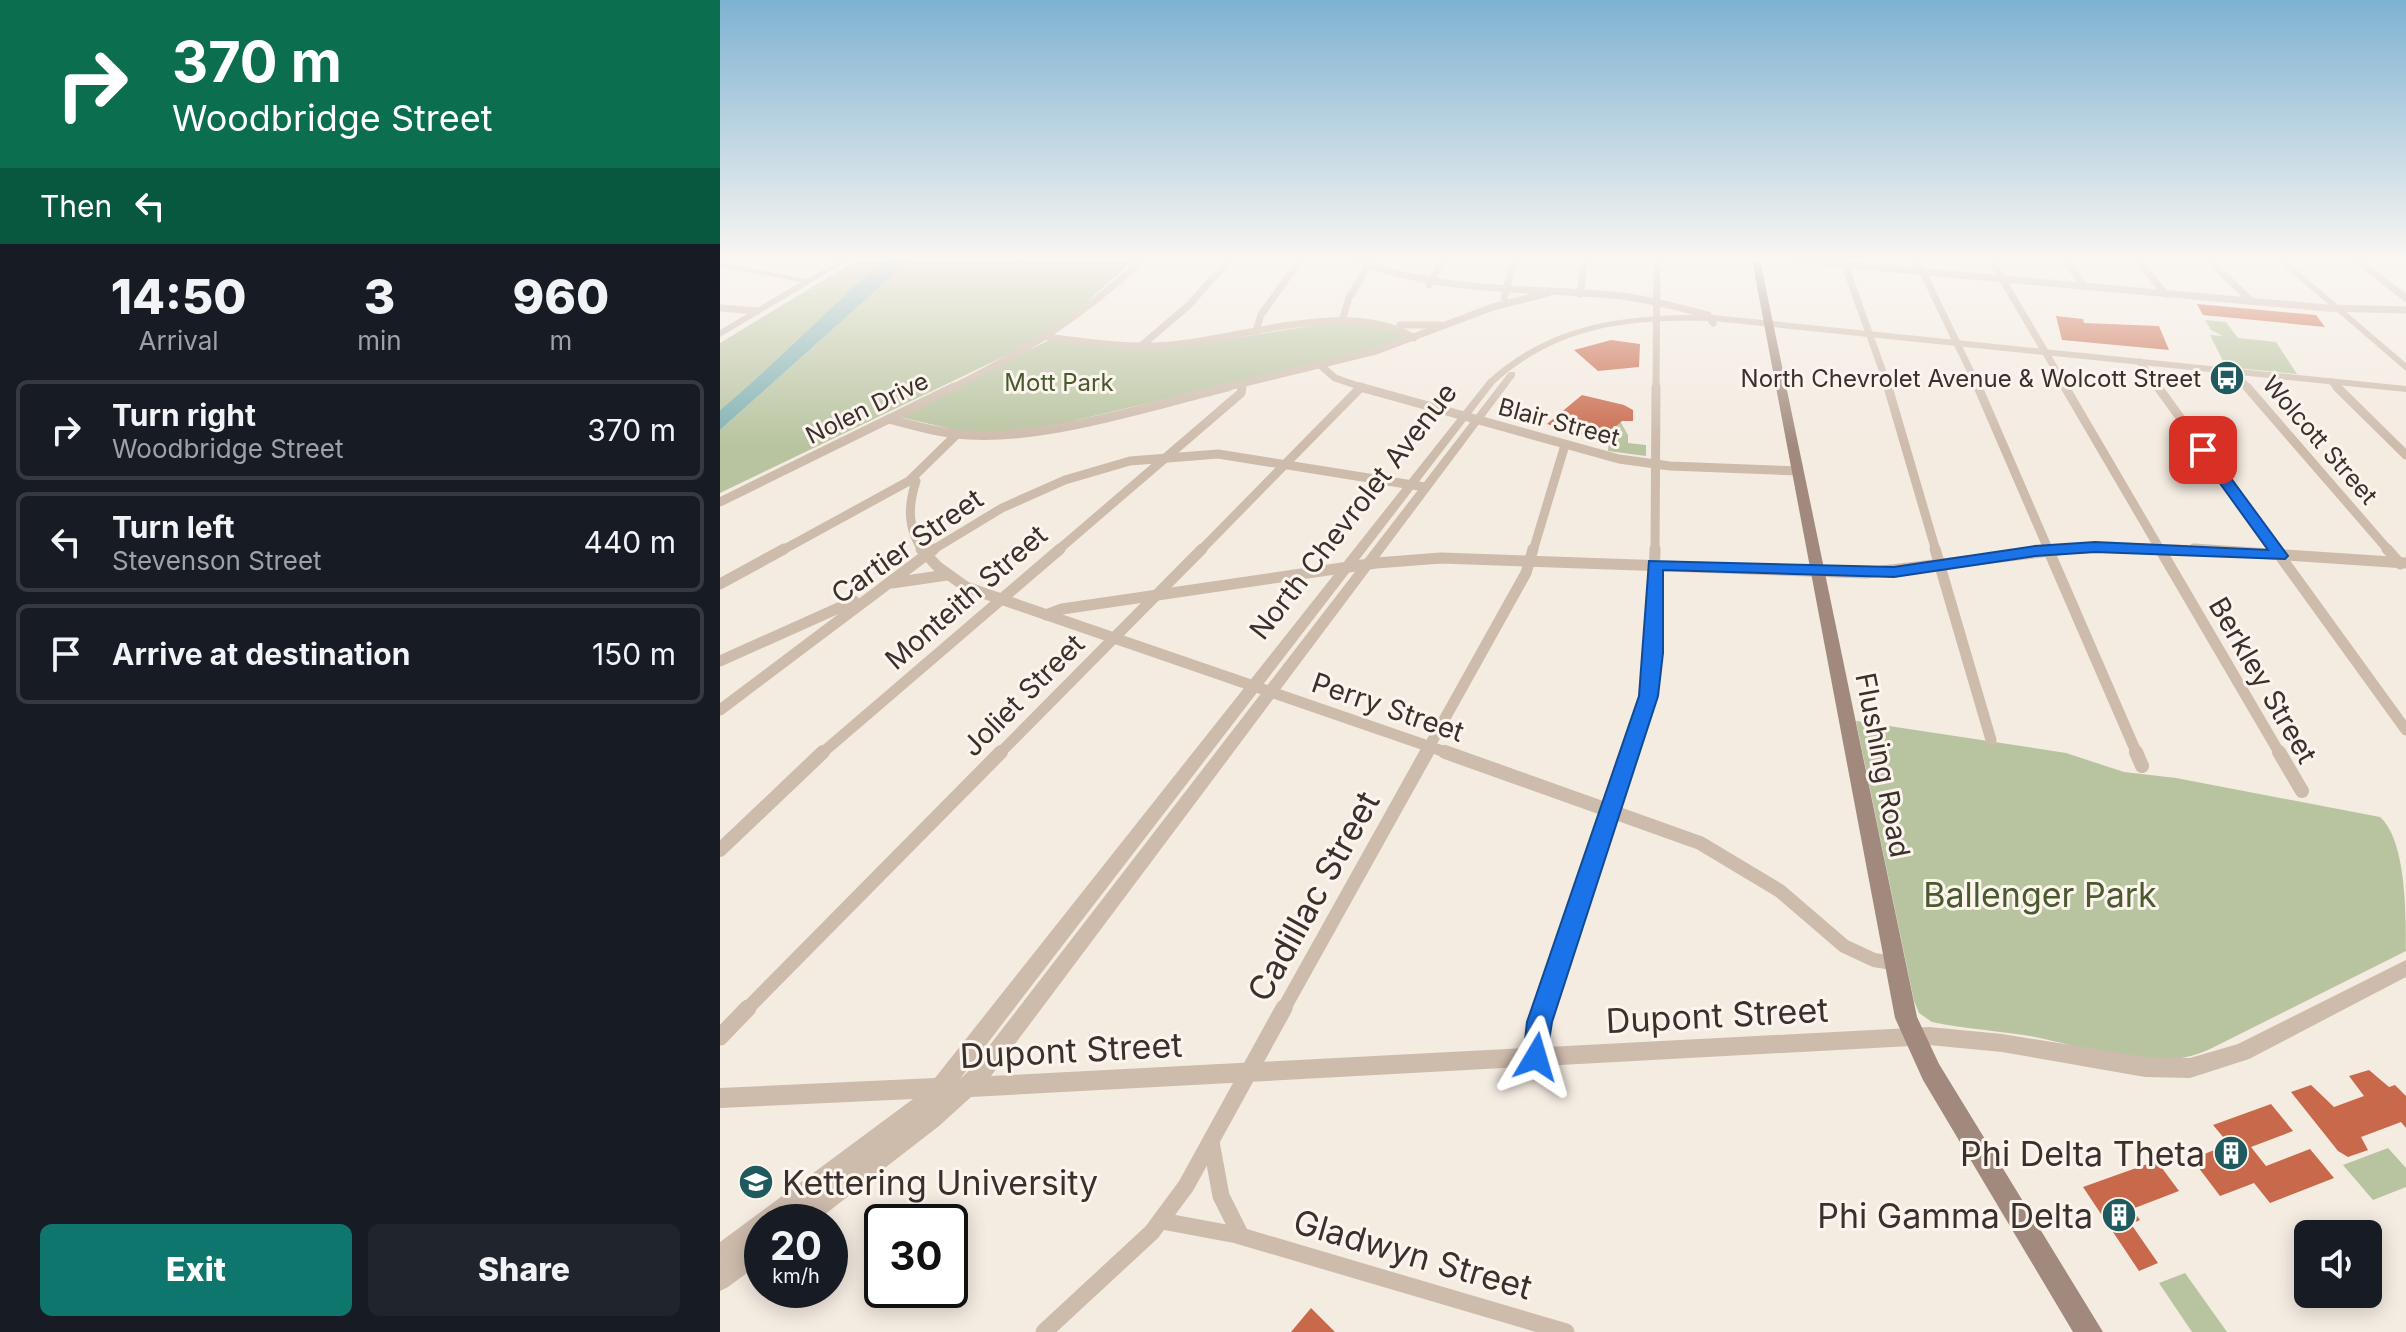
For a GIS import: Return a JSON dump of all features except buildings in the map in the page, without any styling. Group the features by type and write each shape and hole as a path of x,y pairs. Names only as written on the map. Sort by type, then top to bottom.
{"main road":[{"name":"Flushing Road","path":"1769,325 1893,963 1913,1036 1957,1116 2089,1332"}],"street":[{"path":"720,334 739,322"},
{"name":"Nolen Drive","path":"720,502 889,419 1048,337 1069,322"},
{"path":"1141,346 1169,322"},
{"path":"1255,334 1259,322"},
{"path":"1048,337 1141,346 1334,322"},
{"path":"1358,322 1449,324"},
{"path":"889,419 957,434 1007,434 1056,428 1320,365 1414,338 1454,322"},
{"name":"North Chevrolet Avenue","path":"820,1204 968,1087 1254,686 1347,567 1418,486 1470,418 1510,375 1534,354 1592,334 1650,322"},
{"path":"1536,1057 1539,1022 1651,686 1656,322"},
{"name":"North Chevrolet Avenue","path":"1737,322 2406,392"},
{"path":"1868,322 1991,740"},
{"path":"1948,322 2142,766"},
{"name":"Berkley Street","path":"2029,322 2302,791"},
{"path":"2354,322 2406,368"},
{"path":"1396,325 1414,338"},
{"path":"2142,364 2406,730"},
{"name":"Blair Street","path":"1320,365 1338,379 1361,387 1565,445 1655,465 1798,471"},
{"name":"Wolcott Street","path":"2236,374 2404,565"},
{"name":"Monteith Street","path":"720,850 805,768 1242,392 1242,384"},
{"path":"2335,384 2406,455"},
{"name":"Joliet Street","path":"720,1037 1361,387"},
{"path":"720,584 901,485 916,481 929,461 957,434"},
{"name":"Cadillac Street","path":"1044,1332 1162,1221 1211,1141 1530,560 1565,445"},
{"name":"Cartier Street","path":"720,710 925,555 982,517 1040,490 1102,469 1168,455 1210,453 1418,486"},
{"name":"Perry Street","path":"916,481 909,503 909,524 914,541 947,575 1000,600 1671,830 1717,851 1791,899 1848,951 1868,959 1893,963"},
{"name":"North Chevrolet Avenue","path":"791,1204 915,1112 940,1088 1270,692 1366,565 1418,486"},
{"path":"1046,615 1062,609 1347,567 1451,558 1894,572 2049,549 2162,549 2404,565"},
{"path":"720,661 884,586 918,577 947,575"},
{"name":"Dupont Street","path":"720,1098 1249,1073 1913,1036 1962,1037 2145,1067 2190,1068 2242,1052 2406,968"},
{"path":"1211,1141 1221,1196 1241,1236"},
{"name":"Gladwyn Street","path":"1162,1221 1241,1236 1566,1332"},
{"name":"North Chevrolet Avenue","path":"720,1256 744,1239"},
{"path":"720,1279 744,1261"}],"green space":[{"path":"754,322 816,322 720,410 720,343"},
{"path":"841,322 1060,322 1028,345 720,493 720,430"},
{"name":"Mott Park","path":"1358,322 1404,332 1403,338 1381,348 1039,429 968,433 900,417 1049,340 1192,345 1323,324"},
{"path":"2206,322 2226,322 2238,338 2276,342 2297,374 2226,367 2210,335 2223,336 2211,330"},
{"path":"1620,421 1628,435 1628,443 1646,445 1646,456 1608,451 1609,438"},
{"name":"Ballenger Park","path":"1856,721 2066,753 2124,772 2176,778 2380,817 2389,828 2400,859 2405,898 2406,951 2210,1049 2167,1060 2123,1057 2035,1037 1932,1022 1919,1013 1914,1001"},
{"path":"2388,1148 2406,1168 2406,1187 2373,1200 2343,1165"},
{"path":"2185,1273 2227,1332 2192,1332 2159,1283"}],"water":[{"path":"816,322 841,322 720,430 720,410"}],"place":[{"name":"North Chevrolet Avenue & Wolcott Street","path":"2227,378"},
{"name":"Phi Delta Theta","path":"2231,1153"},
{"name":"Kettering University","path":"756,1182"},
{"name":"Phi Gamma Delta","path":"2119,1215"}],"route":[{"path":"1536,1057 1539,1022 1649,696 1653,675 1655,565 1894,572 1932,569 2035,551 2095,547 2280,556 2203,450"}]}
